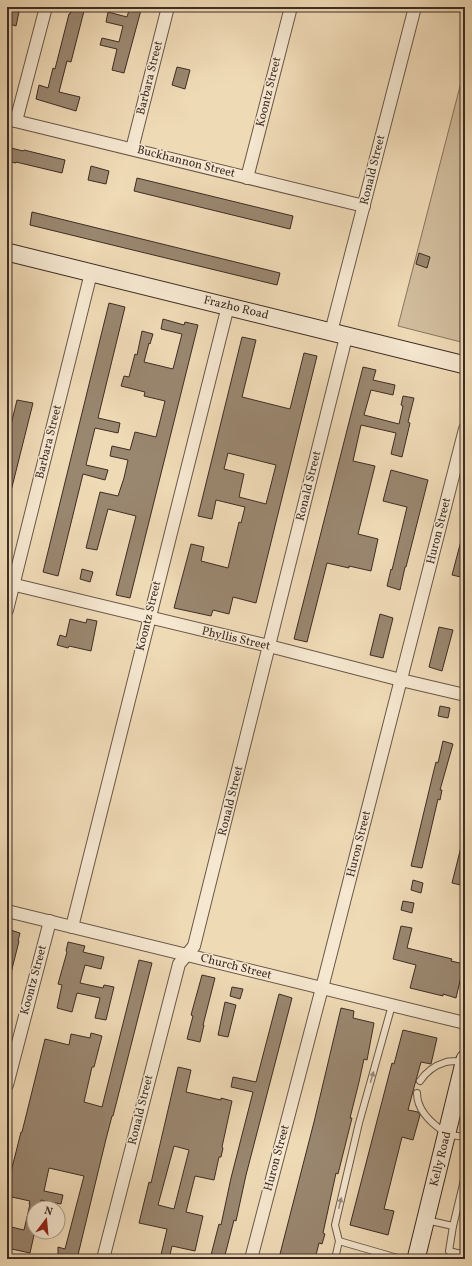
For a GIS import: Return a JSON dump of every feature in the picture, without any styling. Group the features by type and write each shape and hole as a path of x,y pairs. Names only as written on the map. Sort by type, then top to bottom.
{"street":[{"path":"12,120 46,7"},
{"name":"Barbara Street","path":"132,149 168,7"},
{"name":"Koontz Street","path":"247,178 291,7"},
{"name":"Ronald Street","path":"103,1259 179,964 194,946 269,646 339,334 364,206 415,7"},
{"name":"Buckhannon Street","path":"12,120 364,206"},
{"name":"Frazho Road","path":"7,252 465,365"},
{"name":"Barbara Street","path":"7,610 10,584 91,273"},
{"name":"Koontz Street","path":"72,927 228,306"},
{"name":"Huron Street","path":"251,1259 465,429"},
{"name":"Phyllis Street","path":"10,584 465,695"},
{"name":"Church Street","path":"7,911 465,1023"},
{"name":"Koontz Street","path":"7,1085 50,921"},
{"name":"Kelly Road","path":"416,1259 465,1060"}],"lane":[{"path":"335,1259 339,1241 335,1225 359,1124 392,1005"},
{"path":"420,1081 424,1074 437,1066 447,1062 465,1060"},
{"path":"417,1093 417,1100 420,1109 426,1116 448,1133 465,1138"},
{"path":"465,1176 453,1226 449,1251 465,1255"},
{"path":"425,1220 453,1226"},
{"path":"339,1241 393,1258 401,1259"}],"path":[{"path":"465,106 462,126 465,146"}],"shaded area":[{"path":"465,67 465,343 398,326"}],"building":[{"path":"7,7 20,7 16,26 7,23"},
{"path":"72,7 85,7 71,62 67,61 59,92 80,97 76,111 36,99 39,85 48,88 53,68 55,69"},
{"path":"130,7 141,10 124,73 112,70 117,49 100,45 102,38 119,42 123,26 106,22 108,12 127,17"},
{"path":"177,67 190,70 185,89 172,85"},
{"path":"7,147 65,160 62,173 7,161"},
{"path":"91,166 109,171 106,184 88,180"},
{"path":"137,178 293,216 290,229 134,191"},
{"path":"32,212 280,273 277,285 30,225"},
{"path":"419,253 430,257 427,268 416,264"},
{"path":"109,303 125,307 98,418 120,423 118,433 95,428 86,465 108,470 105,480 83,474 58,576 43,572"},
{"path":"163,319 184,325 185,322 198,325 130,598 116,595 136,516 108,509 97,550 86,548 100,492 118,496 124,478 128,460 110,456 112,446 130,450 135,432 156,437 165,401 144,396 145,392 121,386 124,376 129,377 135,354 137,355 142,331 153,334 144,362 173,369 182,334 161,329"},
{"path":"242,337 256,340 242,397 290,409 304,353 317,356 256,603 233,597 229,614 213,610 211,616 174,608 191,544 204,547 201,561 228,568 239,522 241,523 245,507 216,500 212,519 198,516","holes":["228,453 276,465 266,504 239,497 244,474 224,469"]},
{"path":"363,367 376,370 373,380 395,385 393,395 371,390 364,415 399,424 403,406 401,405 403,396 414,398 408,422 410,423 402,457 391,454 396,433 361,425 353,461 375,466 358,534 378,539 371,571 327,563 307,642 294,639"},
{"path":"17,400 33,403 10,495 7,495 7,441"},
{"path":"391,470 428,480 400,590 387,586 407,507 383,501"},
{"path":"462,537 465,537 465,578 452,575"},
{"path":"82,569 93,572 90,582 80,579"},
{"path":"380,614 393,618 383,658 370,655"},
{"path":"70,619 86,623 87,619 97,621 91,651 57,645 60,635 66,637"},
{"path":"439,627 453,630 442,671 429,667"},
{"path":"440,706 450,708 448,718 438,716"},
{"path":"443,741 453,744 440,790 442,790 440,800 438,799 422,868 411,866 436,762 438,763"},
{"path":"462,843 465,843 465,886 452,883"},
{"path":"413,880 423,883 421,893 411,890"},
{"path":"403,901 414,903 412,913 401,910"},
{"path":"401,926 412,928 407,948 452,959 451,961 464,964 456,998 410,988 416,965 393,959"},
{"path":"7,929 20,933 10,977 7,977"},
{"path":"68,942 85,946 83,952 104,957 101,969 85,965 80,983 103,988 104,985 114,987 106,1020 95,1018 100,998 77,993 72,1012 57,1008 62,985 58,984 67,952"},
{"path":"139,960 152,963 106,1139 77,1259 58,1259 58,1247 65,1249 84,1176 49,1168 44,1191 63,1195 62,1200 26,1200 7,1196 7,1188 45,1039 69,1045 71,1034 90,1038 91,1033 102,1036 94,1067 92,1067 84,1102 102,1107"},
{"path":"202,975 215,978 200,1042 187,1039 193,1016 191,1015"},
{"path":"232,987 243,989 240,999 230,996"},
{"path":"279,994 292,998 246,1175 236,1221 234,1220 224,1259 210,1259 219,1224 221,1225 231,1178 253,1092 231,1087 233,1077 256,1082"},
{"path":"225,1002 236,1005 228,1037 218,1035"},
{"path":"341,1008 354,1011 353,1018 374,1023 367,1060 364,1059 350,1118 352,1118 338,1174 336,1173 322,1244 319,1243 315,1259 302,1259 280,1254 314,1122"},
{"path":"403,1030 437,1038 431,1064 421,1062 408,1110 418,1112 420,1115 413,1140 402,1137 384,1209 394,1211 388,1235 350,1225 392,1063 394,1064"},
{"path":"178,1067 191,1070 186,1092 232,1101 221,1157 219,1157 214,1180 195,1176 186,1212 203,1216 195,1251 172,1246 169,1259 160,1259 167,1229 139,1223 149,1182 151,1183","holes":["174,1146 189,1150 174,1209 158,1205"]},
{"path":"26,1221 26,1240 33,1240 30,1253 7,1248 7,1226 24,1230"}]}
